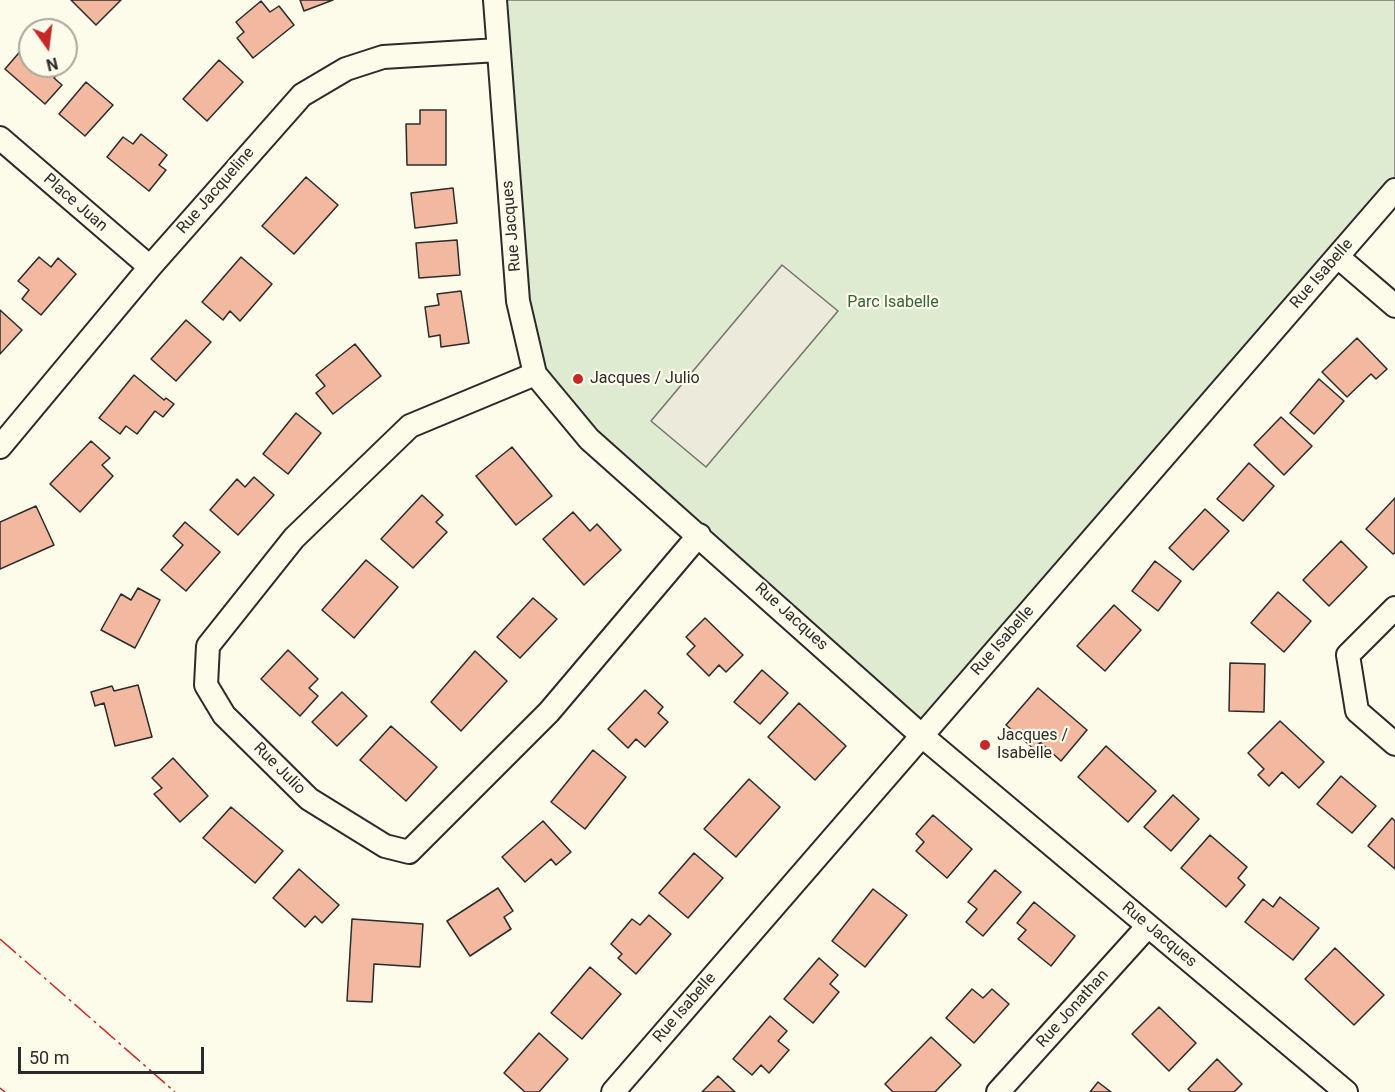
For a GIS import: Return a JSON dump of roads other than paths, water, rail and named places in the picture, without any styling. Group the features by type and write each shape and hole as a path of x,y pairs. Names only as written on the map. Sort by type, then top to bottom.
{"street":[{"name":"Rue Jacques","path":"495,0 518,302 535,374 589,439 921,735 1346,1092"},
{"name":"Rue Jacqueline","path":"0,447 150,267 302,95 346,69 383,57 498,50"},
{"name":"Place Juan","path":"0,138 150,267"},
{"name":"Rue Isabelle","path":"613,1092 1395,190"},
{"path":"1338,257 1395,306"},
{"name":"Rue Julio","path":"535,374 410,426 294,538 208,646 206,685 224,715 309,799 385,846 409,852 549,712 699,535"},
{"path":"1395,608 1348,656 1357,711 1395,744"},
{"name":"Rue Jonathan","path":"998,1092 1148,926"}],"place":[{"name":"Jacques / Julio","path":"578,379"},
{"name":"Jacques / Isabelle","path":"985,745"}],"park label":[{"name":"Parc Isabelle","path":"893,303"}]}
